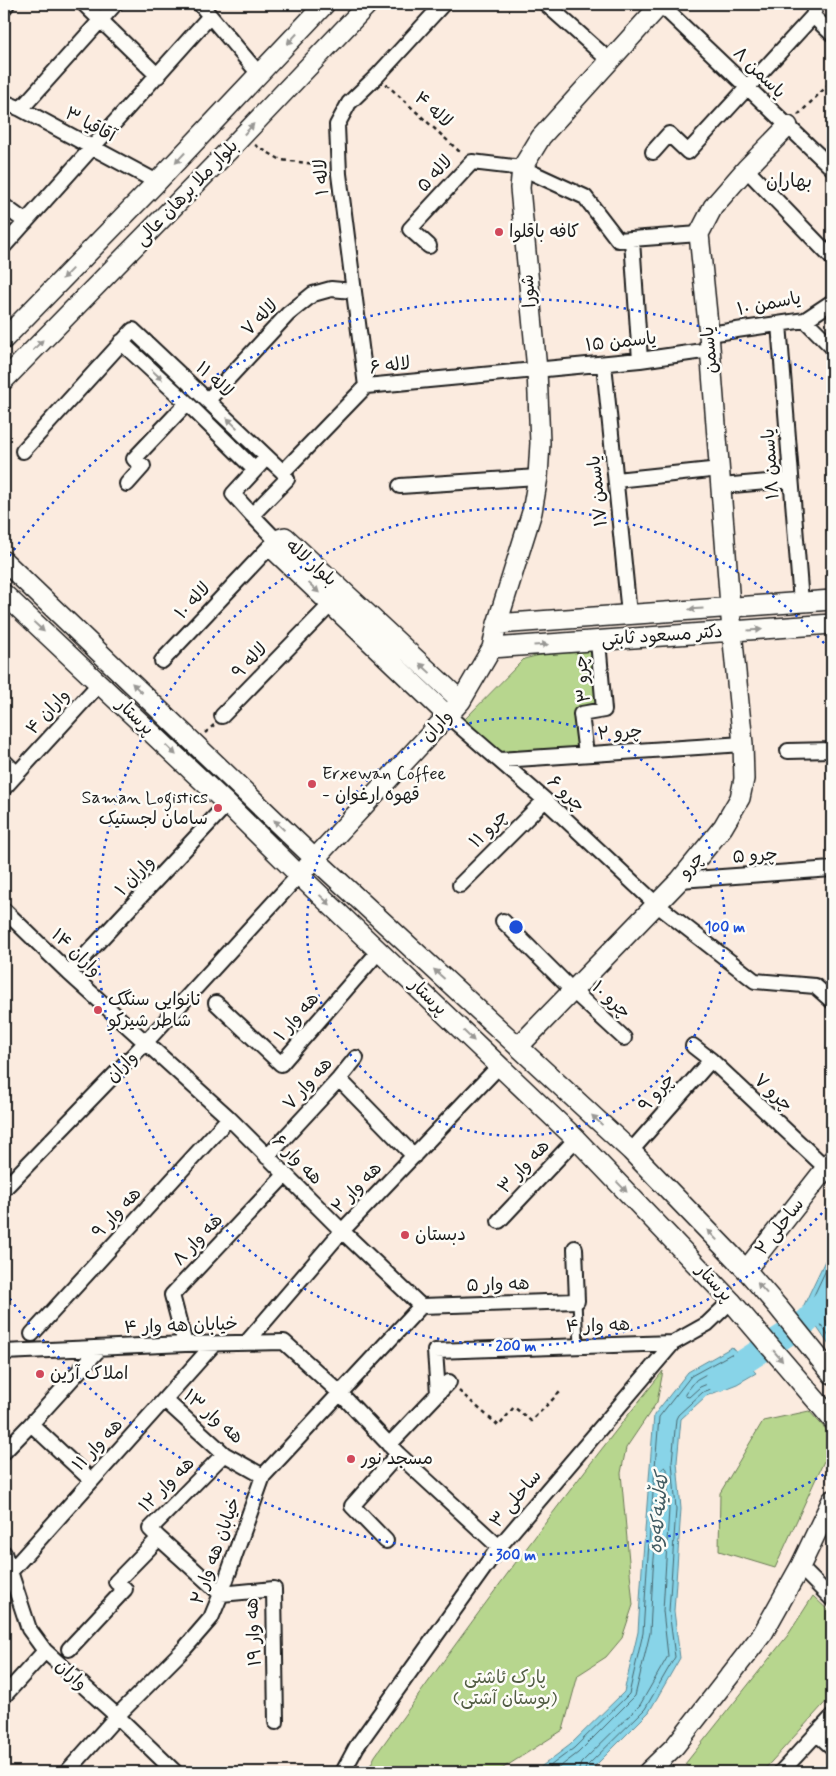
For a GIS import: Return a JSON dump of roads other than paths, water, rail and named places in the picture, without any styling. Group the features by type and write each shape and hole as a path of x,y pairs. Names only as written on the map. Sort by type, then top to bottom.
{"street":[{"path":"4,8 7,4"},
{"path":"84,4 158,76"},
{"path":"21,109 115,4"},
{"path":"200,4 258,74"},
{"name":"بلوار ملا برهان عالی","path":"4,339 157,182 325,4"},
{"name":"بلوار ملا برهان عالی","path":"4,380 231,148 368,4"},
{"name":"لاله ۱","path":"366,386 339,168 337,125 348,103 377,76 443,4"},
{"path":"546,4 610,61"},
{"name":"شورا","path":"497,624 532,512 538,477 540,443 536,370 520,188 522,168 541,137 661,4"},
{"name":"یاسمن ۸","path":"661,4 832,168"},
{"path":"653,152 669,134 688,152 748,88 814,10 832,34"},
{"path":"4,246 210,16"},
{"name":"آقاقیا ۳","path":"4,102 21,109 157,182"},
{"path":"640,360 632,240 699,234 713,207 746,168 788,126"},
{"name":"لاله ۵","path":"429,246 410,229 472,162 522,168 585,197 618,240 632,240"},
{"path":"746,168 832,258"},
{"path":"4,206 26,222"},
{"name":"یاسمن","path":"699,234 710,342 732,631"},
{"name":"لاله ۷","path":"208,400 288,314 313,294 331,290 353,292"},
{"name":"یاسمن ۱۰","path":"710,342 779,324 805,320 832,302"},
{"path":"805,320 832,347"},
{"name":"یاسمن ۱۸","path":"779,324 801,602"},
{"name":"لاله ۱۱","path":"255,470 121,342 133,330 283,472"},
{"path":"23,451 121,342"},
{"name":"یاسمن ۱۵","path":"536,370 640,360 710,342"},
{"name":"یاسمن ۱۷","path":"604,364 629,614"},
{"name":"لاله ۶","path":"252,514 287,478 283,472 366,386 536,370"},
{"name":"لاله ۱۱","path":"127,484 143,466 134,459 187,403"},
{"path":"267,457 233,494 276,540"},
{"path":"400,486 538,477"},
{"path":"616,480 721,477 791,480"},
{"name":"بلوار لاله","path":"447,715 274,550 276,540 285,537 461,701"},
{"name":"لاله ۱۰","path":"162,661 276,540"},
{"name":"پرستار","path":"4,561 314,859 631,1151 746,1270 828,1368"},
{"name":"پرستار","path":"4,594 227,804 576,1139 731,1301 832,1419"},
{"name":"دکتر مسعود ثابتی","path":"497,624 832,600"},
{"name":"لاله ۹","path":"222,716 331,604"},
{"name":"واران","path":"314,859 461,701 492,648 497,624"},
{"name":"دکتر مسعود ثابتی","path":"492,648 832,624"},
{"name":"چرو","path":"519,1046 680,880 723,827 740,798 744,779 743,744 732,631"},
{"name":"چرو ۳","path":"586,754 581,714 604,710 598,641"},
{"name":"واران ۴","path":"4,788 100,683"},
{"name":"چرو ۶","path":"447,715 545,800 656,904 755,980 815,986 832,1001"},
{"name":"چرو ۲","path":"500,760 743,744"},
{"path":"788,751 832,750"},
{"path":"4,761 17,774"},
{"name":"چرو ۱۱","path":"460,884 545,800"},
{"name":"واران ۱","path":"70,973 227,804"},
{"path":"299,875 314,859"},
{"name":"چرو ۵","path":"680,880 832,869"},
{"name":"واران","path":"4,1189 145,1043 299,875"},
{"name":"واران ۱۴","path":"4,910 145,1043"},
{"name":"چرو ۱۰","path":"503,921 572,990 624,1038"},
{"name":"هه وار ۱","path":"216,1003 281,1064 380,950"},
{"name":"هه وار ۶","path":"145,1043 229,1118 342,1231 421,1306"},
{"name":"چرو ۷","path":"693,1046 829,1164"},
{"name":"هه وار ۷","path":"267,1157 356,1058"},
{"name":"چرو ۹","path":"631,1151 711,1060"},
{"name":"هه وار ۲","path":"247,1342 342,1231 500,1065"},
{"path":"339,1079 414,1156"},
{"name":"هه وار ۹","path":"32,1334 229,1118"},
{"name":"هه وار ۳","path":"500,1221 576,1139"},
{"name":"ساحلی ۲","path":"746,1270 829,1164"},
{"name":"هه وار ۸","path":"185,1344 172,1295 285,1175"},
{"path":"575,1248 577,1301"},
{"name":"هه وار ۵","path":"421,1306 577,1301"},
{"name":"ساحلی ۳","path":"343,1772 357,1746 499,1547 673,1342 707,1324 731,1301"},
{"name":"خیابان هه وار ۲","path":"67,1772 211,1618 263,1476 421,1306"},
{"name":"خیابان هه وار ۴","path":"4,1352 185,1344 284,1342 340,1393 394,1450 499,1547"},
{"name":"هه وار ۴","path":"438,1393 435,1351 673,1342"},
{"name":"هه وار ۱۱","path":"7,1578 91,1480 214,1344"},
{"path":"4,1452 32,1424 100,1348"},
{"path":"386,1541 352,1506 438,1393 449,1382"},
{"name":"هه وار ۱۳","path":"165,1400 224,1454 263,1476"},
{"path":"32,1424 91,1480"},
{"name":"هه وار ۱۲","path":"69,1649 124,1589 116,1582 160,1538 150,1530 224,1454"},
{"path":"648,1772 675,1746 763,1633 800,1567 832,1500"},
{"path":"160,1538 221,1594"},
{"name":"واران","path":"4,1553 7,1578 29,1629 45,1651 118,1716 175,1772"},
{"path":"800,1567 832,1599"},
{"name":"هه وار ۱۹","path":"221,1594 274,1589 276,1722"},
{"path":"4,1696 45,1651"},
{"path":"781,1772 832,1717"},
{"path":"817,1734 832,1747"}],"lane":[{"path":"577,1301 579,1346"}],"water":[{"path":"832,1246 832,1342 829,1345 803,1307"},
{"path":"732,1347 756,1373 737,1384 706,1396 681,1419 677,1462 681,1509 674,1611 680,1658 649,1712 592,1769 587,1772 534,1772 570,1745 624,1692 638,1632 654,1415 688,1372"}],"waterway":[{"name":"کەڵینەکەوە","path":"717,1379 807,1321 832,1294"}],"place":[{"name":"کافه باقلوا","path":"499,232"},
{"name":"Erxewan Coffee - قهوه ارغوان","path":"312,784"},
{"name":"Saman Logistics سامان لجستیک","path":"218,808"},
{"name":"نانوایی سنگک شاطر شیرکو","path":"98,1010"},
{"name":"دبستان","path":"405,1235"},
{"name":"املاک آرین","path":"40,1374"},
{"name":"مسجد نور","path":"351,1459"}],"district":[{"name":"بهاران","path":"789,181"}],"park label":[{"name":"پارک ئاشتی (بوستان آشتی)","path":"505,1688"}]}
